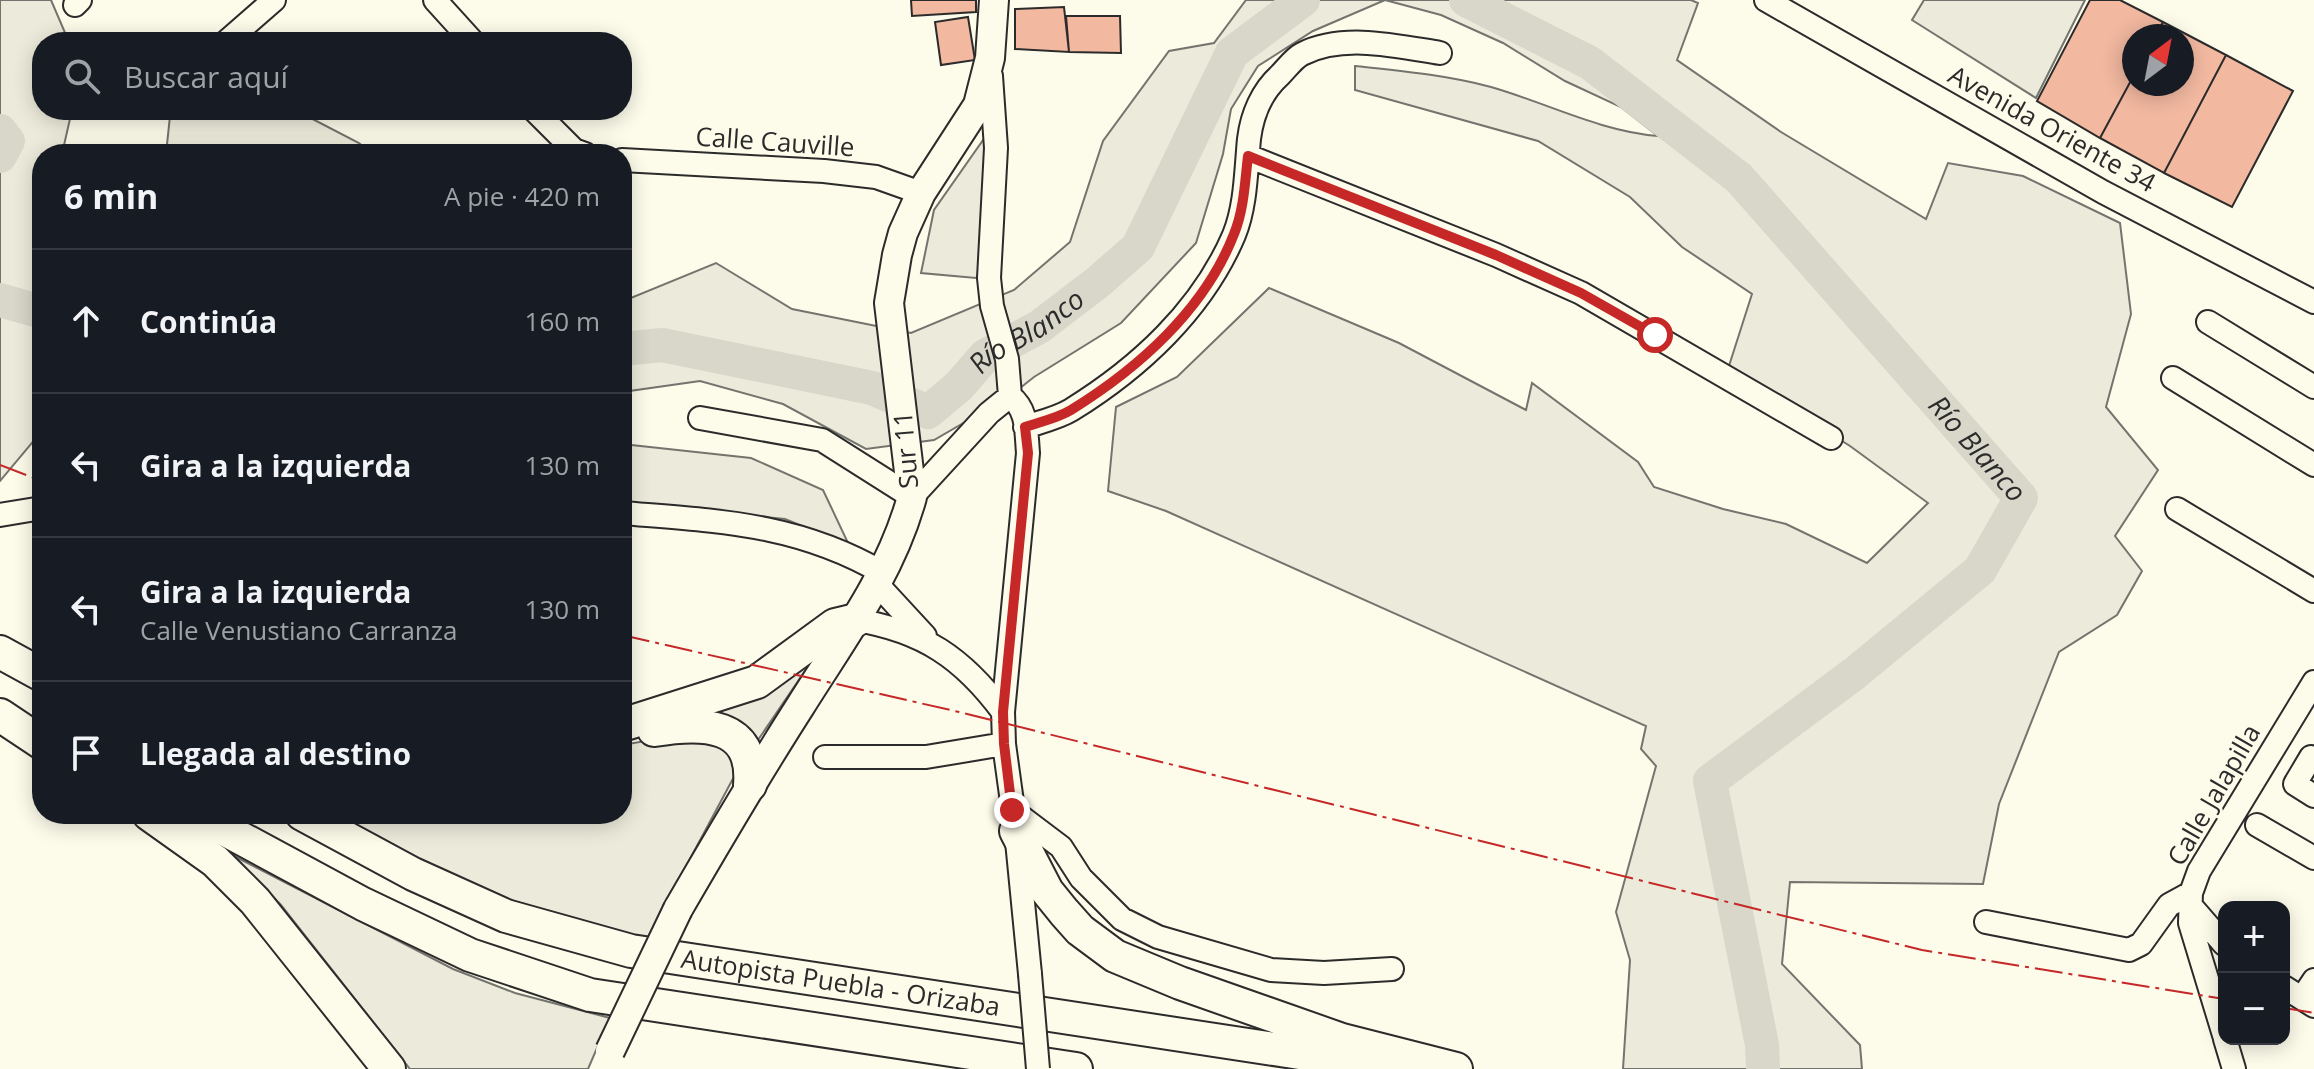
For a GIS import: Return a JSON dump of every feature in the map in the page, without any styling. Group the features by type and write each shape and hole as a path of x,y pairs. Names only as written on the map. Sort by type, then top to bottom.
{"highway":[{"path":"632,722 757,682 828,629 856,620"},
{"path":"0,652 32,667"},
{"path":"0,706 32,724"},
{"path":"0,715 32,736"},
{"path":"632,734 675,727 721,729 743,746 752,764 750,785"},
{"path":"1014,820 1047,891 1080,930 1115,956 1180,983 1342,1040 1456,1069"},
{"path":"163,824 215,861 255,901 389,1069"},
{"name":"Autopista Puebla - Orizaba","path":"215,824 363,904 470,955 590,995 1076,1069"},
{"name":"Autopista Puebla - Orizaba","path":"320,824 413,874 506,916 631,951 1405,1069"}],"main road":[{"name":"Sur 11","path":"606,1060 678,909 750,785 856,620 880,578 906,521 912,497 889,303 903,233 921,193 978,105 990,58 994,0"}],"street":[{"path":"237,32 274,0"},
{"path":"435,0 464,32"},
{"name":"Avenida Oriente 34","path":"1766,0 2103,192 2314,302"},
{"path":"1025,427 1069,412 1128,368 1185,316 1213,277 1235,232 1257,108 1270,84 1301,54 1338,43 1385,44 1440,53"},
{"path":"990,58 996,148 989,278 992,306 1007,359 1010,394 1024,414 1028,453 1003,712 1038,1069"},
{"path":"543,120 567,144"},
{"path":"1248,156 1496,255 1581,293 1831,438"},
{"name":"Calle Cauville","path":"632,161 824,171 876,177 921,193"},
{"path":"2208,322 2314,387"},
{"path":"2173,378 2314,465"},
{"path":"700,418 822,440 912,497 1010,394"},
{"path":"2177,509 2314,591"},
{"path":"0,515 32,510"},
{"path":"632,514 767,527 854,556 880,578 932,643"},
{"path":"856,620 895,628 932,643 959,662 983,685 1003,712"},
{"name":"Calle Jalapilla","path":"2218,1017 2190,923 2191,899 2199,871 2314,682"},
{"path":"825,757 926,757 1004,744"},
{"path":"2314,759 2311,757 2295,784 2314,796"},
{"path":"1014,820 1061,847 1081,878 1122,919 1158,937 1271,970 1324,973 1392,969"},
{"path":"2257,825 2314,858"},
{"path":"1986,922 2129,950 2141,944 2169,905 2191,899 2218,936"},
{"name":"Calle Jalapilla","path":"2226,1045 2234,1069"}],"shaded area":[{"path":"0,0 51,0 65,32 32,32 32,120 70,120 64,144 32,144 32,443 0,481"},
{"path":"1246,0 1385,0 1313,31 1258,66 1231,109 1223,154 1196,243 1121,323 1034,377 1010,396 934,440 866,449 783,404 700,381 632,391 632,298 716,263 792,309 911,333 1014,290 1070,242 1103,141 1169,51 1214,43"},
{"path":"1385,0 1691,0 1698,3 1677,60 1781,132 1926,219 1948,163 2023,176 2120,223 2131,314 2106,407 2158,470 2115,536 2142,571 2117,615 2059,652 1999,804 1983,884 1790,882 1782,964 1860,1045 1862,1069 1623,1069 1630,960 1616,912 1656,766 1641,749 1646,726 1166,511 1108,491 1116,407 1177,377 1269,288 1399,343 1526,410 1532,383 1638,462 1654,487 1723,509 1786,524 1867,563 1928,503 1850,446 1728,369 1752,294 1682,247 1630,197 1538,141 1355,90 1355,66 1440,76 1512,93 1615,128 1658,136 1621,107 1565,81 1503,43 1441,15"},
{"path":"1924,0 2085,0 2036,98 1912,20"},
{"path":"170,120 315,120 360,144 167,144"},
{"path":"988,133 986,266 976,278 921,273 934,210"},
{"path":"632,445 751,458 823,490 849,545 785,519 632,504"},
{"path":"824,643 758,740 742,726 726,718 686,716"},
{"path":"692,733 731,747 736,773 645,943 470,887 349,824 632,824 632,743"},
{"path":"232,855 453,969 515,993 610,1018 588,1069 410,1069 281,905"}],"building":[{"path":"911,0 976,0 976,12 912,16"},
{"path":"2090,0 2120,0 2163,22 2122,24 2123,96 2100,138 2037,101"},
{"path":"1064,7 1069,52 1015,49 1015,9"},
{"path":"1066,16 1120,16 1121,53 1069,52"},
{"path":"968,17 975,60 941,65 935,22"},
{"path":"2194,38 2226,55 2164,173 2100,138 2123,96 2194,96"},
{"path":"2226,55 2293,91 2232,207 2164,173"}],"waterway":[{"name":"Río Blanco","path":"632,348 662,345 872,388 928,412 959,386 985,356 1039,327 1138,247 1232,53 1303,0"},
{"name":"Río Blanco","path":"1466,0 1590,63 1739,178 2021,498 1980,570 1855,673 1710,781 1762,1045 1763,1069"},
{"name":"Río Blanco","path":"0,131 8,141 0,156"},
{"name":"Río Blanco","path":"0,300 32,309"}],"power":[{"path":"0,465 32,477"},
{"path":"632,637 959,712 1922,950 2218,998"},
{"path":"2290,1009 2314,1013"}],"route":[{"path":"1012,810 1003,712 1028,453 1025,427 1069,412 1128,368 1185,316 1213,277 1235,232 1248,156 1496,255 1581,293 1655,335"}]}
